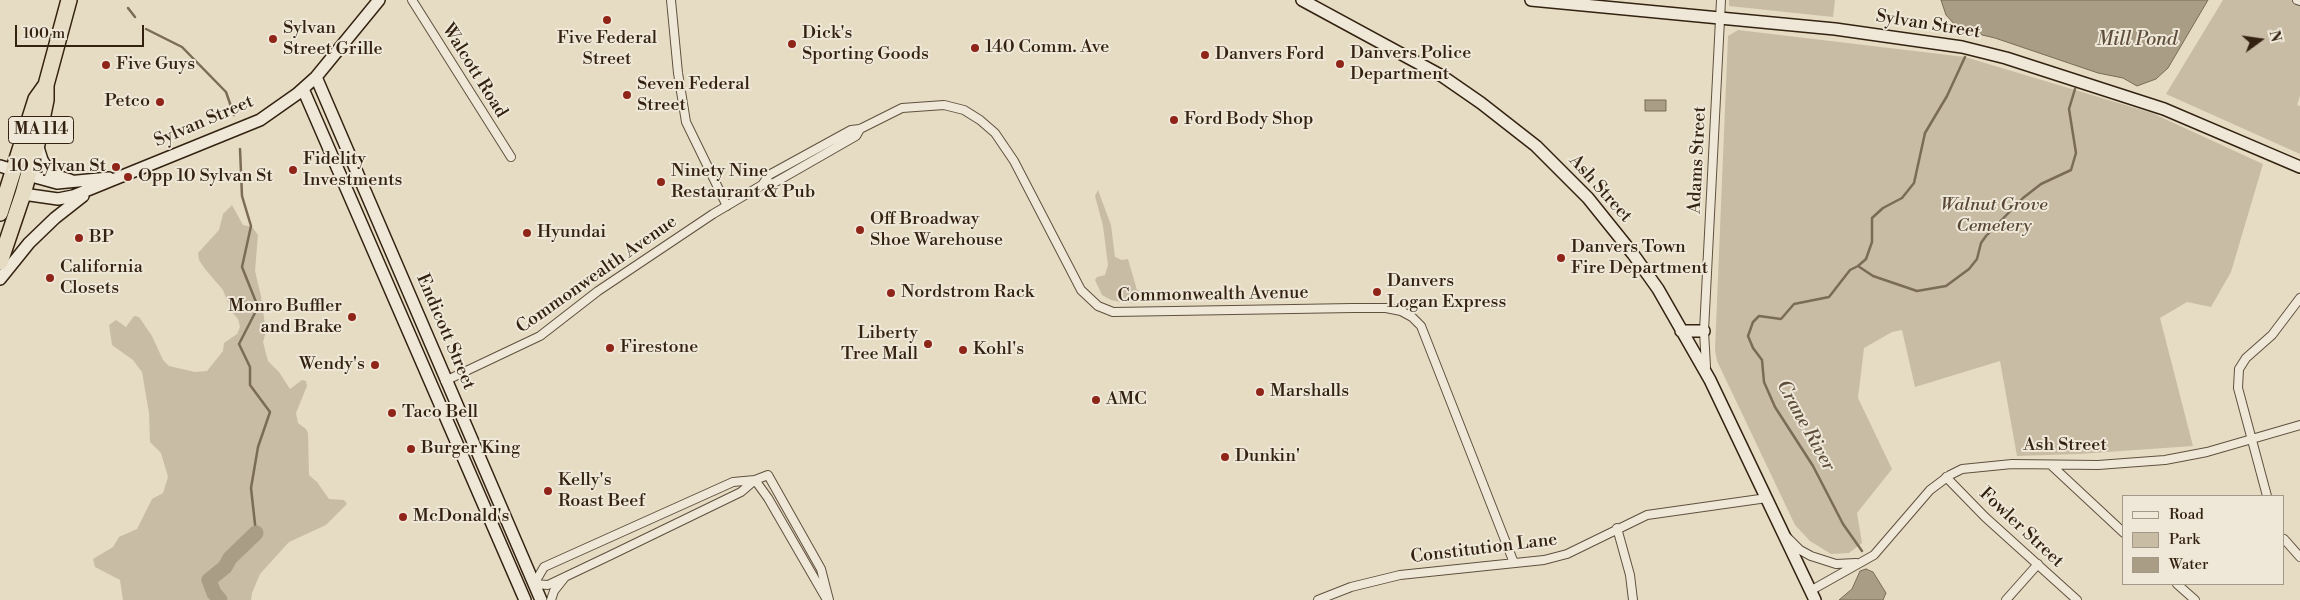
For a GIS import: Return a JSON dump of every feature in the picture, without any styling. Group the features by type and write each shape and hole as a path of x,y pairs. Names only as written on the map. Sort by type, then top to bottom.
{"highway":[{"name":"MA 114","path":"0,262 23,194 37,144 46,100 46,84 69,0"},
{"name":"MA 114","path":"0,213 7,191 7,168 36,99 46,84"},
{"path":"7,168 28,175"},
{"path":"7,191 23,194"}],"main road":[{"name":"Sylvan Street","path":"23,194 58,199 90,191 116,177 233,133 260,120 303,89 316,77 379,0"},
{"name":"Ash Street","path":"1302,0 1442,76 1482,103 1536,146 1588,198 1633,254 1658,289 1710,380 1813,595"},
{"name":"Sylvan Street","path":"1531,0 1836,29 1948,44 1984,52 2164,109 2300,167"},
{"name":"Endicott Street","path":"316,77 541,600"},
{"name":"Endicott Street","path":"303,89 525,600"},
{"path":"282,105 311,107"},
{"path":"37,144 42,160 47,168 60,177 76,182"},
{"path":"339,172 355,165"},
{"name":"Sylvan Street","path":"28,175 57,184 116,177"},
{"path":"0,280 29,243 55,218 90,191"},
{"path":"1681,331 1704,331"},
{"path":"432,387 446,381"},
{"path":"521,588 534,584"}],"street":[{"name":"Walcott Road","path":"412,0 510,158"},
{"path":"671,0 678,73 686,122 727,206"},
{"name":"Adams Street","path":"1710,380 1704,358 1704,331 1721,0"},
{"name":"Commonwealth Avenue","path":"446,381 540,336 598,291 727,206 762,185 774,184 856,136 860,129 902,108 922,105 944,105 964,110 980,120 995,133 1014,161 1081,290 1092,302 1113,312 1378,308 1401,311 1412,317 1423,332 1514,563"},
{"path":"2267,495 2238,388 2239,369 2246,358 2272,335 2300,298"},
{"name":"Ash Street","path":"1813,595 1883,547 1924,496 1946,477 1962,469 1977,466 2098,465 2165,460 2206,452 2300,425"},
{"path":"2051,465 2122,531"},
{"path":"534,584 544,567 733,482 755,480 768,475 821,569 828,600"},
{"name":"Fowler Street","path":"1946,477 1985,517 2077,600"},
{"path":"534,584 548,584 566,576 742,492 755,480"},
{"path":"755,480 768,498 828,600"},
{"name":"Constitution Lane","path":"1318,600 1351,587 1400,575 1514,563 1567,554 1647,515 1767,498"},
{"path":"1617,528 1630,575 1633,600"},
{"name":"Ash Street","path":"1781,528 1800,550 1812,556 1836,564 1863,561"},
{"path":"2285,540 2300,556"},
{"path":"2006,600 2038,564"},
{"path":"551,600 554,591 566,576"},
{"path":"2178,585 2195,600"}],"green space":[{"path":"1729,0 1835,0 1833,17 1729,6"},
{"path":"2223,0 2300,0 2300,96 2297,105 2300,106 2300,154 2166,94"},
{"name":"Walnut Grove Cemetery","path":"1738,30 1965,57 2152,113 2263,164 2231,272 2211,307 2187,302 2160,318 2193,446 2079,454 2017,456 2000,361 1915,387 1902,330 1892,332 1864,348 1858,398 1892,469 1857,513 1862,543 1849,553 1831,554 1810,541 1795,525 1717,361 1715,350 1728,36"},
{"path":"1098,190 1111,225 1115,257 1122,260 1128,259 1137,290 1166,292 1170,295 1169,298 1125,303 1111,300 1102,295 1095,280 1097,277 1105,275 1108,265 1103,226 1095,196"},
{"path":"232,205 243,225 252,227 258,235 255,271 261,296 266,332 263,342 268,361 279,372 290,389 302,380 306,381 307,386 296,413 298,423 308,433 309,475 317,482 329,499 344,500 347,504 326,525 289,542 260,574 251,600 123,600 120,580 95,567 93,559 113,547 119,537 137,529 152,499 163,493 168,477 161,453 150,442 149,413 142,372 133,360 112,345 109,325 116,320 126,327 134,316 139,317 152,336 163,360 169,366 195,372 207,371 223,351 224,343 237,334 240,327 238,319 231,311 223,290 205,269 199,260 198,253 219,230 223,214"}],"water":[{"name":"Mill Pond","path":"1941,0 2208,0 2168,68 2156,79 2137,86 2123,78 2098,73 1995,38 1965,31 1956,26 1946,15"},
{"path":"1645,100 1666,100 1666,111 1645,111"},
{"path":"1866,569 1873,572 1886,593 1883,600 1839,600 1852,589 1860,571"}],"waterway":[{"path":"128,8 135,17"},
{"path":"146,29 182,47 226,92 234,115"},
{"name":"Crane River","path":"1862,551 1843,524 1813,466 1775,407 1764,382 1762,360 1753,348 1748,336 1753,322 1759,316 1781,319 1794,304 1829,297 1850,270 1866,259 1872,242 1872,218 1883,208 1902,198 1914,183 1925,133 1947,96 1965,57"},
{"path":"1858,266 1873,276 1917,291 1946,286 1969,269 1977,259 1981,243 1986,236 2023,198 2041,184 2071,170 2076,153 2069,109 2075,89"},
{"path":"240,149 242,196 251,226 242,267 258,307 239,344 250,367 250,385 270,412 258,447 251,488 256,533"},
{"path":"220,600 214,593 209,580 225,567 230,558 256,533"}],"place":[{"name":"Five Federal Street","path":"607,20"},
{"name":"Sylvan Street Grille","path":"273,39"},
{"name":"Dick's Sporting Goods","path":"792,44"},
{"name":"140 Comm. Ave","path":"975,48"},
{"name":"Danvers Ford","path":"1205,55"},
{"name":"Danvers Police Department","path":"1340,64"},
{"name":"Five Guys","path":"106,65"},
{"name":"Seven Federal Street","path":"627,95"},
{"name":"Petco","path":"160,102"},
{"name":"Ford Body Shop","path":"1174,120"},
{"name":"10 Sylvan St","path":"116,167"},
{"name":"Fidelity Investments","path":"293,170"},
{"name":"Opp 10 Sylvan St","path":"128,177"},
{"name":"Ninety Nine Restaurant & Pub","path":"661,182"},
{"name":"Off Broadway Shoe Warehouse","path":"860,230"},
{"name":"Hyundai","path":"527,233"},
{"name":"BP","path":"79,238"},
{"name":"Danvers Town Fire Department","path":"1561,258"},
{"name":"California Closets","path":"50,278"},
{"name":"Danvers Logan Express","path":"1377,292"},
{"name":"Nordstrom Rack","path":"891,293"},
{"name":"Monro Buffler and Brake","path":"352,317"},
{"name":"Liberty Tree Mall","path":"928,344"},
{"name":"Firestone","path":"610,348"},
{"name":"Kohl's","path":"963,350"},
{"name":"Wendy's","path":"375,365"},
{"name":"Marshalls","path":"1260,392"},
{"name":"AMC","path":"1096,400"},
{"name":"Taco Bell","path":"392,413"},
{"name":"Burger King","path":"411,449"},
{"name":"Dunkin'","path":"1225,457"},
{"name":"Kelly's Roast Beef","path":"548,491"},
{"name":"McDonald's","path":"403,517"}]}
